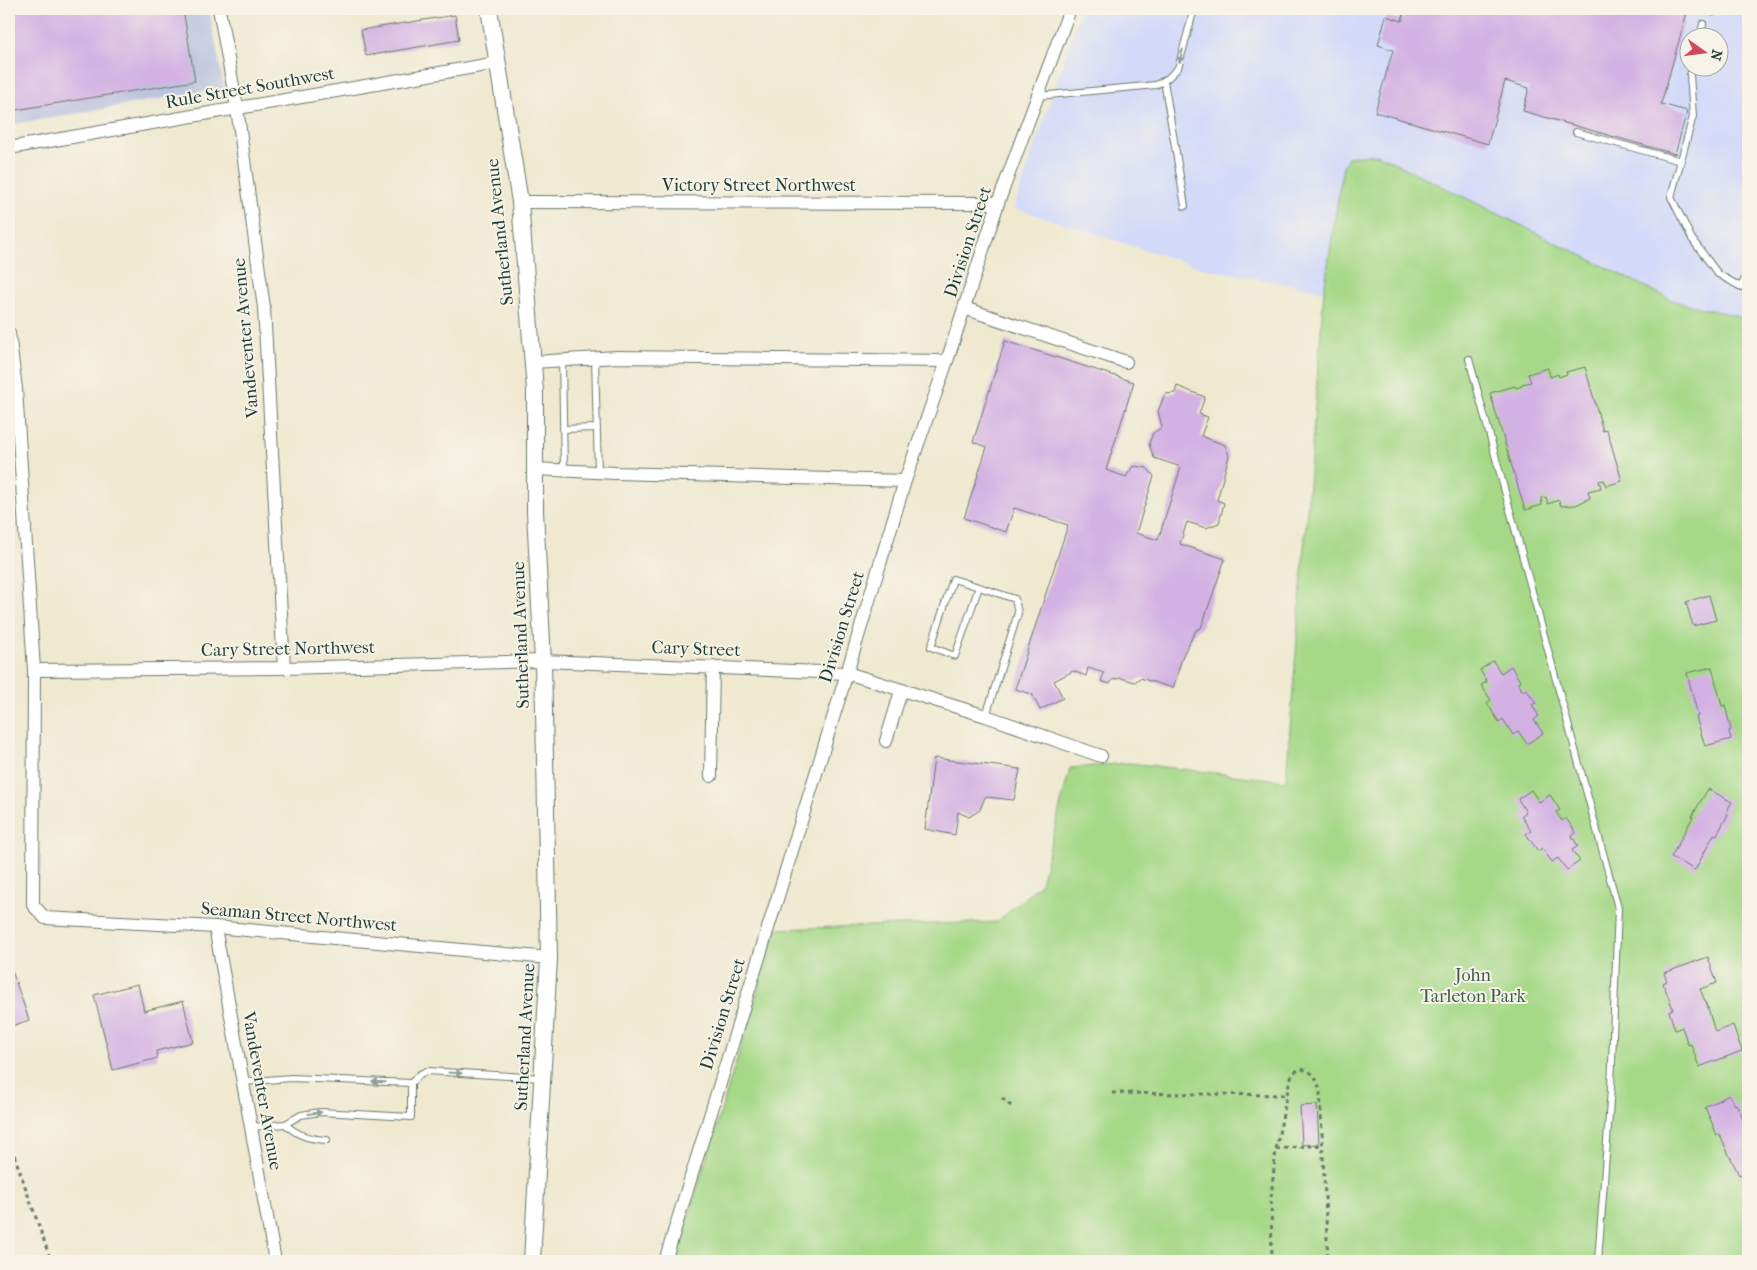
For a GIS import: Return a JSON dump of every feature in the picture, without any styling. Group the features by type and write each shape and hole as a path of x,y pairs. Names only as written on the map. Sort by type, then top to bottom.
{"street":[{"name":"Vandeventer Avenue","path":"218,9 237,108 264,308 284,668"},
{"name":"Sutherland Avenue","path":"489,9 520,202 534,390 535,512 543,660 549,958 532,1261"},
{"name":"Division Street","path":"665,1261 847,673 904,481 947,361 998,203 1070,9"},
{"name":"Rule Street Southwest","path":"9,148 497,63"},
{"name":"Victory Street Northwest","path":"520,202 998,203"},
{"path":"964,308 1126,362"},
{"path":"9,333 16,388 34,670"},
{"path":"533,362 617,357 947,361"},
{"path":"535,469 598,473 904,481"},
{"name":"Cary Street Northwest","path":"34,670 284,668 543,660"},
{"name":"Cary Street","path":"543,660 847,673 986,716 1101,756"},
{"path":"711,776 713,667"},
{"name":"Seaman Street Northwest","path":"34,670 34,905 45,918 215,926 549,958"},
{"path":"886,741 901,691"},
{"name":"Vandeventer Avenue","path":"215,926 275,1261"}],"lane":[{"path":"1038,96 1156,85 1164,81 1178,68 1194,9"},
{"path":"1702,28 1703,24"},
{"path":"1690,78 1693,116 1671,197 1692,239 1718,274 1745,287 1748,272"},
{"path":"1164,81 1185,206"},
{"path":"1576,132 1681,161"},
{"path":"595,358 598,473"},
{"path":"1469,359 1618,908 1611,1088 1598,1261"},
{"path":"562,360 564,470"},
{"path":"563,429 597,428"},
{"path":"979,587 955,656 930,647 953,579 979,587 1015,599 1018,613 986,716"},
{"path":"251,1128 285,1124 301,1115 320,1112 411,1117 411,1083 420,1074 427,1071 542,1078"},
{"path":"243,1082 291,1078 411,1083"},
{"path":"285,1124 301,1136 314,1140 327,1140"}],"path":[{"path":"1272,1261 1271,1198 1276,1149 1290,1079 1294,1072 1301,1069 1313,1073 1320,1091 1328,1261"},
{"path":"1112,1093 1287,1095"},
{"path":"1002,1098 1011,1106"},
{"path":"9,1140 51,1261"},
{"path":"1276,1149 1322,1145"}],"shaded area":[{"path":"9,9 209,9 224,88 9,125"},
{"path":"1081,9 1748,9 1748,319 1674,301 1343,166 1324,291 1202,268 1014,208"}],"green space":[{"name":"John Tarleton Park","path":"1377,154 1674,301 1748,319 1748,1261 675,1261 777,929 997,922 1041,883 1070,768 1129,763 1286,781 1324,291 1343,166 1349,157"}],"building":[{"path":"9,9 183,9 195,81 9,111"},
{"path":"1405,9 1688,9 1683,28 1680,28 1680,37 1661,104 1687,111 1675,154 1523,111 1529,88 1505,81 1488,144 1375,112 1393,50 1378,45 1386,16 1402,21"},
{"path":"1691,9 1716,9 1714,16"},
{"path":"455,15 459,40 366,56 361,30"},
{"path":"1005,341 1134,382 1106,470 1126,477 1133,466 1147,468 1154,476 1136,533 1158,540 1181,467 1154,458 1149,444 1153,433 1162,427 1158,411 1165,394 1175,393 1177,386 1205,397 1199,414 1208,417 1201,436 1225,445 1229,456 1217,500 1224,503 1219,523 1206,528 1187,522 1180,544 1225,559 1201,628 1196,630 1183,655 1173,688 1140,678 1135,682 1121,678 1112,680 1110,684 1101,681 1104,673 1088,668 1086,676 1073,671 1054,681 1063,698 1040,710 1032,694 1015,689 1068,525 1014,508 1006,532 964,518 987,447 973,442"},
{"path":"1585,367 1603,431 1607,430 1622,481 1606,486 1604,480 1599,481 1601,488 1588,491 1590,498 1576,505 1561,506 1559,500 1548,504 1546,497 1541,498 1542,505 1525,510 1490,393 1522,386 1522,384 1531,382 1528,374 1548,368 1550,377 1558,374 1559,377 1567,374 1566,372"},
{"path":"1709,595 1716,620 1693,626 1686,602"},
{"path":"1493,661 1501,673 1511,666 1520,681 1518,683 1523,692 1526,689 1536,703 1532,705 1539,716 1534,720 1543,733 1527,744 1518,731 1513,735 1503,719 1499,722 1487,703 1491,700 1481,685 1487,682 1480,670"},
{"path":"1712,667 1722,706 1725,705 1731,730 1729,731 1731,739 1705,746 1696,717 1698,716 1687,673"},
{"path":"934,758 1020,769 1014,800 985,797 980,810 969,817 958,812 955,835 925,829"},
{"path":"1708,789 1732,802 1717,835 1714,834 1695,870 1671,857"},
{"path":"1531,790 1539,802 1550,795 1560,810 1556,812 1562,821 1566,818 1576,833 1572,836 1578,846 1572,850 1580,861 1567,870 1558,858 1552,862 1542,848 1538,851 1526,834 1531,831 1521,816 1526,812 1518,799"},
{"path":"1708,957 1717,983 1700,989 1706,1001 1715,1032 1733,1025 1742,1051 1699,1067 1691,1044 1688,1045 1682,1027 1675,1030 1669,1011 1673,1009 1663,983 1667,981 1664,973"},
{"path":"9,962 29,1020 9,1027"},
{"path":"138,984 144,1011 183,1001 193,1042 156,1051 158,1058 113,1070 94,995"},
{"path":"1729,1095 1736,1104 1747,1126 1745,1127 1748,1133 1748,1171 1739,1175 1719,1134 1717,1135 1705,1107"},
{"path":"1317,1105 1319,1144 1302,1145 1300,1106"},
{"path":"1728,1255 1731,1261 1714,1261"}]}
